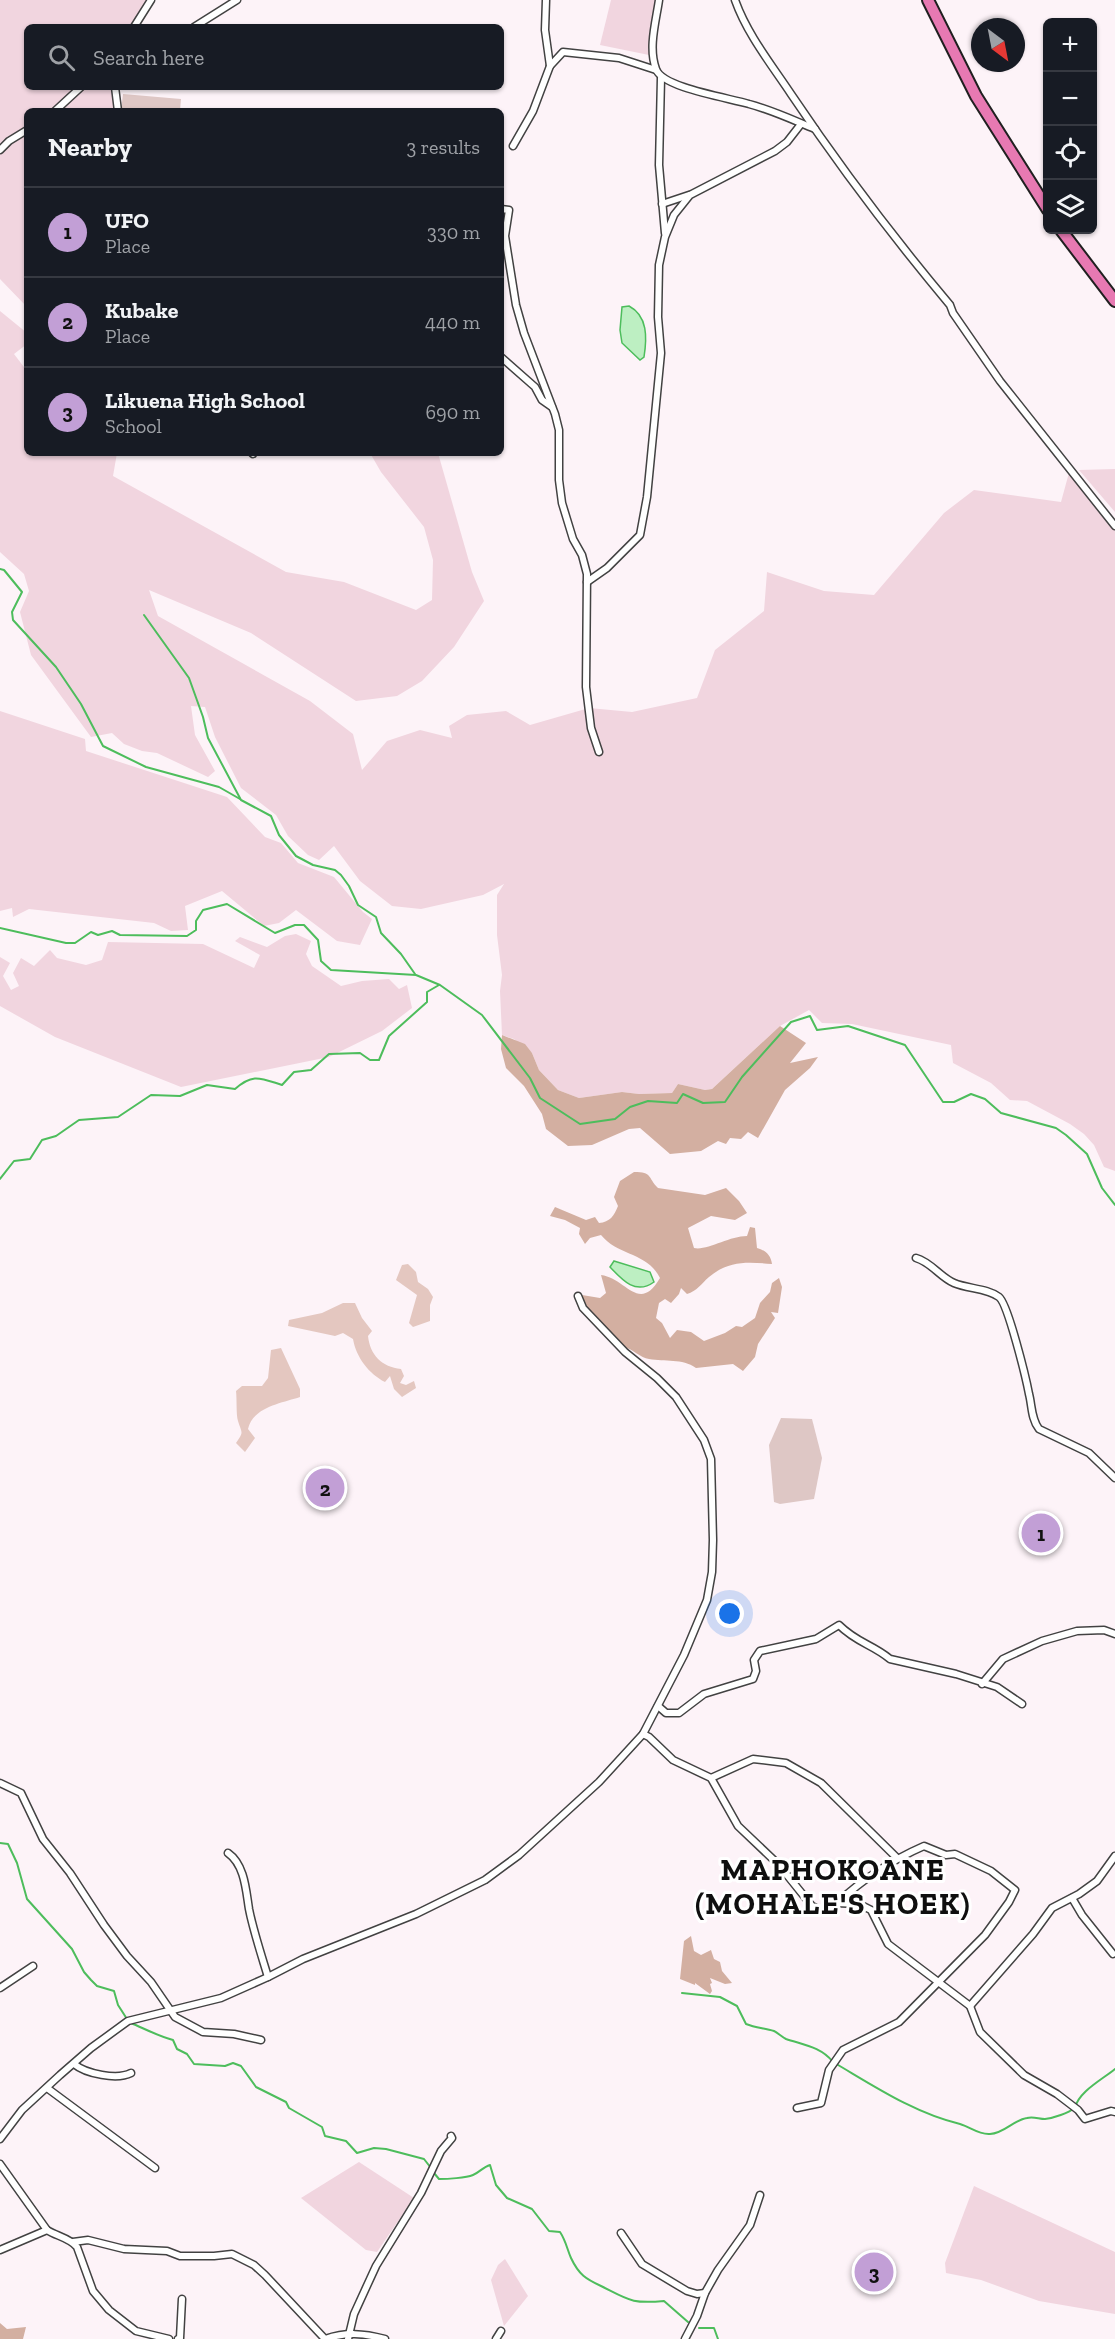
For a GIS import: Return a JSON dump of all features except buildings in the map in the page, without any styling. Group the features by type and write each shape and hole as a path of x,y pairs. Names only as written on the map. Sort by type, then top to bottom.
{"main road":[{"path":"928,0 976,96 1043,204"},
{"path":"1064,234 1115,302"}],"street":[{"path":"136,24 152,0"},
{"path":"198,24 228,2 237,0"},
{"path":"546,0 545,30 550,66"},
{"path":"659,0 654,34 656,70 661,78 659,165 665,237"},
{"path":"735,0 758,44 815,129 910,257 950,305 953,313 1000,381 1115,526"},
{"path":"513,146 532,111 550,66 558,55 569,51 619,58 656,70"},
{"path":"661,78 695,90 750,104 815,129"},
{"path":"58,108 78,90"},
{"path":"116,90 118,108"},
{"path":"662,204 690,195 775,151 801,124"},
{"path":"0,150 24,132"},
{"path":"587,582 607,568 640,535 647,497 661,352 658,317 659,265 665,237 674,215 690,195"},
{"path":"504,209 509,210 505,236 516,305 559,430 559,480 562,503 573,539 582,555 587,582 586,687 591,728 599,752"},
{"path":"504,360 535,387 542,399 553,408"},
{"path":"916,1258 923,1260 953,1283 989,1292 999,1297 1005,1306 1030,1395 1035,1423 1039,1429 1089,1454 1115,1478"},
{"path":"0,2139 22,2110 91,2048 128,2021 221,1998 303,1959 416,1914 485,1880 519,1855 599,1782 644,1734 684,1655 707,1600 713,1550 711,1459 704,1440 676,1397 625,1352 583,1308 578,1296"},
{"path":"658,1706 666,1713 679,1713 704,1694 753,1679 756,1671 754,1660 760,1651 816,1639 839,1625 852,1638 882,1652 890,1659 956,1674 997,1687 1022,1704"},
{"path":"982,1684 1003,1659 1041,1641 1077,1631 1104,1630 1115,1634"},
{"path":"644,1734 673,1760 711,1778 738,1827 779,1865 812,1906 823,1912 862,1881 892,1864 897,1858 924,1846 946,1854 956,1854 991,1871 1015,1890 985,1935 899,2022 843,2050 829,2070 821,2103 797,2108"},
{"path":"711,1778 753,1760 786,1762 821,1783 897,1858"},
{"path":"0,1783 21,1793 43,1839 70,1873 116,1941 152,1982 175,2017 203,2032 234,2034 261,2040"},
{"path":"228,1854 231,1855 245,1881 249,1910 268,1977"},
{"path":"970,2006 1033,1934 1052,1908 1097,1881 1115,1856"},
{"path":"1072,1898 1082,1915 1113,1954"},
{"path":"836,1903 859,1904 867,1907 876,1918 888,1944 970,2006 980,2032 1024,2075 1057,2094 1078,2110 1085,2119 1111,2111 1115,2112"},
{"path":"0,1988 33,1966"},
{"path":"74,2064 89,2073 123,2077 130,2073"},
{"path":"47,2088 155,2168"},
{"path":"348,2336 376,2266 421,2193 441,2151 452,2138 451,2136"},
{"path":"0,2164 47,2230 57,2237 73,2242 88,2241 130,2250 167,2251 180,2256 232,2254 254,2265 265,2274 299,2310 315,2331 325,2338 364,2334 385,2339"},
{"path":"685,2339 697,2316 705,2293 718,2270 750,2225 760,2195"},
{"path":"0,2250 24,2242 47,2230"},
{"path":"621,2233 642,2264 687,2291 697,2294 705,2293"},
{"path":"73,2242 82,2259 93,2291 109,2310 136,2331 169,2339"},
{"path":"178,2339 182,2319 182,2299"},
{"path":"496,2339 501,2331"}],"shaded area":[{"path":"0,0 151,0 136,24 24,24 24,90 115,90 118,108 24,108 24,304 0,279"},
{"path":"611,0 657,0 649,55 600,45"},
{"path":"123,94 181,99 180,108 121,108"},
{"path":"629,306 640,316 645,328 644,357 640,360 622,343 620,330 622,307"},
{"path":"0,311 24,331 24,346 14,354 24,367 24,456 116,456 113,476 286,572 344,582 416,610 432,600 433,560 424,527 381,472 372,456 439,456 472,572 484,601 454,647 422,681 397,696 356,701 251,633 149,590 158,616 310,701 353,734 362,770 387,741 420,730 452,738 449,726 467,715 506,711 530,725 589,708 632,712 697,698 715,650 764,611 767,572 824,591 874,595 944,513 974,490 1061,502 1070,469 1115,526 1115,1171 1104,1167 1094,1145 1070,1124 1027,1101 1010,1100 991,1083 953,1063 951,1045 852,1024 822,1023 809,1010 780,1026 712,1089 705,1090 678,1084 672,1093 622,1092 579,1098 558,1090 539,1070 532,1053 514,1039 502,1035 500,991 502,975 497,935 497,895 504,884 483,895 421,909 392,906 360,881 334,846 319,860 308,855 288,836 276,815 241,788 215,737 205,707 191,706 195,735 215,771 208,777 157,753 142,751 124,744 112,733 91,737 31,655 20,612 29,591 24,574 0,552"},
{"path":"1115,469 1115,512 1079,470"},
{"path":"0,711 85,739 86,751 227,797 265,837 281,843 298,863 334,877 363,912 372,919 360,945 337,941 296,910 279,923 264,926 222,891 185,906 188,930 171,931 154,923 29,909 13,917 12,908 0,911"},
{"path":"296,934 311,941 306,954 312,966 341,986 362,981 389,979 399,989 407,985 412,1008 382,1031 329,1057 181,1087 55,1037 0,1006 0,957 10,963 3,976 11,990 19,986 13,973 21,958 34,966 50,950 57,958 86,965 102,960 108,942 203,944 254,968 260,955 235,941 240,937 267,947 285,936"},
{"path":"780,1026 806,1043 790,1063 818,1057 810,1068 785,1090 758,1138 748,1132 741,1139 730,1138 726,1144 718,1141 701,1151 670,1154 640,1128 629,1129 592,1145 568,1146 546,1129 542,1114 524,1086 506,1068 501,1049 502,1035 525,1044 532,1053 539,1070 558,1090 579,1098 622,1092 672,1093 678,1084 705,1090 712,1089"},
{"path":"634,1172 647,1174 658,1188 705,1195 726,1188 747,1213 735,1220 711,1216 688,1228 694,1248 747,1236 750,1227 755,1228 757,1248 767,1253 772,1264 739,1263 716,1271 694,1291 687,1294 681,1288 671,1303 665,1299 659,1303 656,1318 662,1323 670,1338 677,1330 691,1332 704,1341 736,1326 742,1327 755,1318 760,1303 770,1292 772,1283 779,1278 782,1287 778,1313 771,1312 775,1318 758,1344 755,1357 743,1371 733,1364 696,1368 679,1362 646,1358 623,1347 585,1308 582,1295 600,1298 606,1293 601,1275 610,1277 639,1294 652,1288 660,1278 648,1263 616,1247 601,1235 590,1238 585,1244 579,1234 580,1228 565,1220 550,1216 555,1207 586,1220 595,1217 599,1223 609,1220 618,1206 614,1197 620,1181"},
{"path":"614,1261 650,1272 654,1282 641,1287 630,1285 610,1267"},
{"path":"408,1264 416,1272 418,1282 428,1289 433,1297 430,1305 430,1321 413,1327 409,1323 417,1295 396,1280 402,1265"},
{"path":"343,1303 355,1303 362,1318 372,1331 368,1336 369,1343 378,1359 388,1366 401,1369 404,1376 400,1383 406,1385 414,1381 416,1388 402,1397 394,1389 390,1376 385,1382 369,1370 360,1358 353,1339 343,1333 335,1336 288,1326 289,1320 322,1313"},
{"path":"281,1348 300,1389 300,1397 269,1407 256,1416 248,1429 255,1438 245,1452 236,1443 242,1432 237,1418 236,1391 242,1386 262,1386 268,1378 271,1350"},
{"path":"781,1418 812,1419 822,1458 814,1499 780,1504 774,1502 769,1445"},
{"path":"691,1936 694,1951 701,1955 711,1950 714,1959 720,1962 722,1971 732,1983 725,1984 710,1978 712,1991 710,1994 695,1983 695,1985 680,1979 684,1941"},
{"path":"359,2162 414,2198 377,2252 366,2250 301,2198"},
{"path":"974,2186 1115,2252 1115,2314 1039,2301 981,2280 946,2273 945,2263"},
{"path":"505,2259 528,2296 504,2326 491,2280 498,2265"},
{"path":"0,2323 7,2329 26,2327 23,2339 0,2339"}],"waterway":[{"path":"0,569 4,570 22,592 12,612 13,620 56,667 81,704 103,746 146,767 219,787 240,799"},
{"path":"144,615 189,678 208,738 241,800 271,816 279,835 296,856 313,865 335,870 341,875 358,905 376,917 381,933 401,954 415,974"},
{"path":"0,928 66,943 75,943 91,932 98,935 112,931 120,935 187,936 196,930 196,921 203,910 227,904 275,933 295,925 304,925 318,940 321,961 331,970 416,975 440,985 482,1015 530,1078 540,1098 580,1124 615,1119 630,1107 648,1101 677,1103 683,1094 703,1103 725,1102 742,1077 791,1022 810,1016 817,1030 848,1026 905,1045 943,1102 954,1102 971,1094 985,1099 1001,1113 1056,1128 1087,1154 1102,1188 1115,1205"},
{"path":"0,1179 14,1161 30,1159 42,1140 56,1136 79,1120 118,1117 151,1095 180,1096 207,1085 235,1089 257,1078 282,1085 294,1072 311,1070 329,1054 360,1053 370,1060 379,1060 389,1036 427,1002 427,992 439,985"},
{"path":"0,1843 8,1844 17,1863 27,1899 72,1949 91,1980 97,1986 114,1991 118,2005 127,2019"},
{"path":"682,1993 720,1997 737,2006 746,2024 774,2031 786,2039 818,2050 833,2062 910,2106 986,2134 1000,2131 1022,2119 1032,2117 1043,2119 1069,2112 1075,2108 1086,2091 1115,2069"},
{"path":"131,2023 173,2040 177,2049 187,2054 194,2064 225,2066 233,2063 241,2066 256,2087 286,2102 289,2108 322,2127 325,2136 346,2141 357,2153 374,2148 386,2149 424,2159 431,2168"},
{"path":"434,2173 439,2179 461,2178 473,2175 490,2165 496,2185 507,2198 532,2209 549,2231 560,2232 574,2264 583,2276 631,2300 664,2301 688,2322"},
{"path":"699,2328 714,2328 718,2339"}],"place":[{"name":"Kubake","path":"325,1488"},
{"name":"UFO","path":"1041,1533"},
{"name":"Likuena High School","path":"874,2272"}],"district":[{"name":"MAPHOKOANE (MOHALE'S HOEK)","path":"833,1887"}]}
